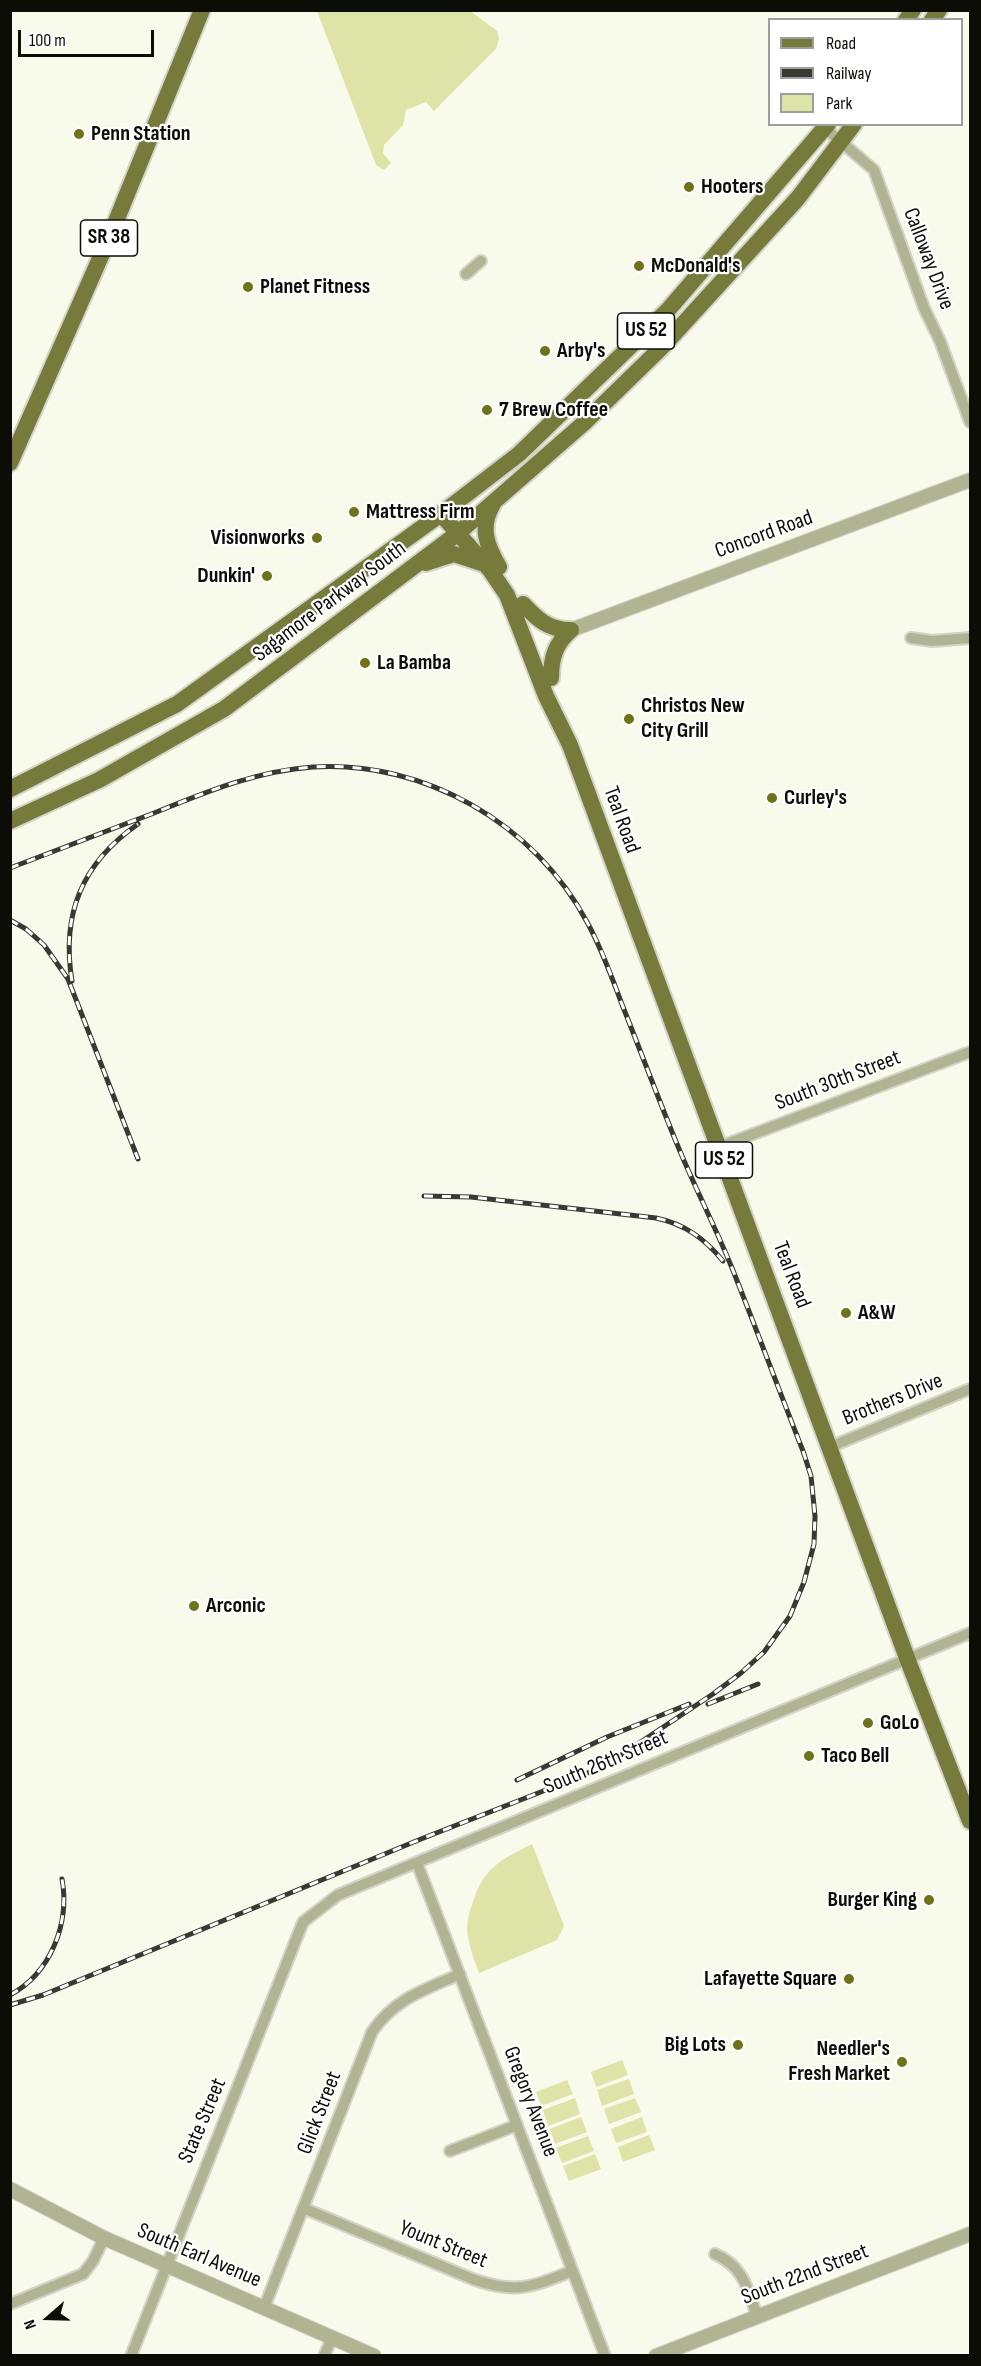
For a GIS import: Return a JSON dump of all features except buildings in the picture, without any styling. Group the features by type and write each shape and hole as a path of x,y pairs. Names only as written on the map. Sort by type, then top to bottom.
{"main road":[{"name":"SR 38","path":"10,463 112,231 202,10"},
{"name":"Sagamore Parkway South","path":"10,789 177,704 441,514 519,454 668,310 827,126"},
{"name":"Sagamore Parkway South","path":"10,821 99,780 224,709 457,534 584,423 663,346 791,207 853,126"},
{"name":"US 52","path":"495,500 485,524 485,535 495,568"},
{"name":"US 52","path":"441,514 457,534"},
{"name":"Teal Road","path":"457,534 512,584 523,604 566,720 570,745"},
{"path":"404,574 439,557 454,554 495,568"},
{"name":"Teal Road","path":"495,568 513,606 546,696 570,745 970,1821"},
{"path":"523,604 541,623 552,628 571,630"},
{"path":"551,678 554,650 571,630"}],"street":[{"name":"Calloway Drive","path":"827,126 874,170 924,308 940,341 970,422"},
{"path":"466,274 482,261"},
{"name":"Concord Road","path":"571,630 970,480"},
{"path":"911,638 932,641 970,638"},
{"name":"South 30th Street","path":"719,1147 970,1052"},
{"name":"Brothers Drive","path":"830,1447 970,1389"},
{"name":"South 26th Street","path":"321,1908 338,1895 970,1633"},
{"name":"Gregory Avenue","path":"417,1863 605,2355"},
{"name":"State Street","path":"131,2355 298,1933 303,1922 321,1908"},
{"name":"Glick Street","path":"264,2308 368,2043 380,2021 407,1997 460,1974"},
{"path":"450,2151 517,2125"},
{"name":"South Earl Avenue","path":"10,2189 104,2238 374,2355"},
{"name":"Yount Street","path":"303,2208 499,2288 521,2288 540,2284 572,2271"},
{"name":"South 22nd Street","path":"656,2355 970,2234"},
{"path":"10,2304 83,2274 93,2261 104,2238"},
{"path":"715,2254 728,2259 738,2269 757,2316"},
{"path":"324,2355 332,2338"}],"green space":[{"path":"317,11 470,11 497,31 499,39 496,49 434,111 426,102 406,110 403,125 384,145 383,153 391,163 384,170 376,165"},
{"path":"532,1844 564,1926 557,1940 479,1973 467,1929 469,1913 476,1892 494,1867"},
{"path":"622,2060 628,2075 596,2087 591,2072"},
{"path":"629,2079 634,2094 602,2106 597,2090"},
{"path":"567,2080 573,2094 541,2106 536,2092"},
{"path":"575,2098 580,2114 548,2126 543,2110"},
{"path":"635,2098 641,2112 609,2124 604,2109"},
{"path":"581,2117 587,2132 555,2144 550,2129"},
{"path":"642,2117 647,2132 616,2143 611,2129"},
{"path":"649,2135 655,2150 623,2162 618,2147"},
{"path":"588,2136 594,2151 562,2163 556,2148"},
{"path":"595,2154 601,2169 569,2181 563,2166"}],"railway":[{"path":"10,868 232,784 271,773 313,767 355,768 395,774 435,787 472,805 507,828 538,855 565,887 597,943 677,1144 732,1268 803,1451 811,1476 815,1516 814,1544 804,1582 790,1616 764,1652 713,1694 609,1763 43,1995 10,2005"},
{"path":"72,981 69,957 70,934 73,912 80,892 90,873 103,856 138,824"},
{"path":"10,920 26,929 44,945 68,979 138,1159"},
{"path":"424,1196 471,1197 656,1218 685,1228 709,1246 723,1261"},
{"path":"708,1704 758,1684"},
{"path":"517,1780 607,1737 689,1704"},
{"path":"10,1995 37,1974 54,1945 63,1913 62,1879"}],"place":[{"name":"Penn Station","path":"79,134"},
{"name":"Hooters","path":"689,187"},
{"name":"McDonald's","path":"639,266"},
{"name":"Planet Fitness","path":"248,287"},
{"name":"Arby's","path":"545,351"},
{"name":"7 Brew Coffee","path":"487,410"},
{"name":"Mattress Firm","path":"354,512"},
{"name":"Visionworks","path":"317,538"},
{"name":"Dunkin'","path":"267,576"},
{"name":"La Bamba","path":"365,663"},
{"name":"Christos New City Grill","path":"629,719"},
{"name":"Curley's","path":"772,798"},
{"name":"A&W","path":"846,1313"},
{"name":"Arconic","path":"194,1606"},
{"name":"GoLo","path":"868,1723"},
{"name":"Taco Bell","path":"809,1756"},
{"name":"Burger King","path":"929,1900"},
{"name":"Lafayette Square","path":"849,1979"},
{"name":"Big Lots","path":"738,2045"},
{"name":"Needler's Fresh Market","path":"902,2062"}]}
